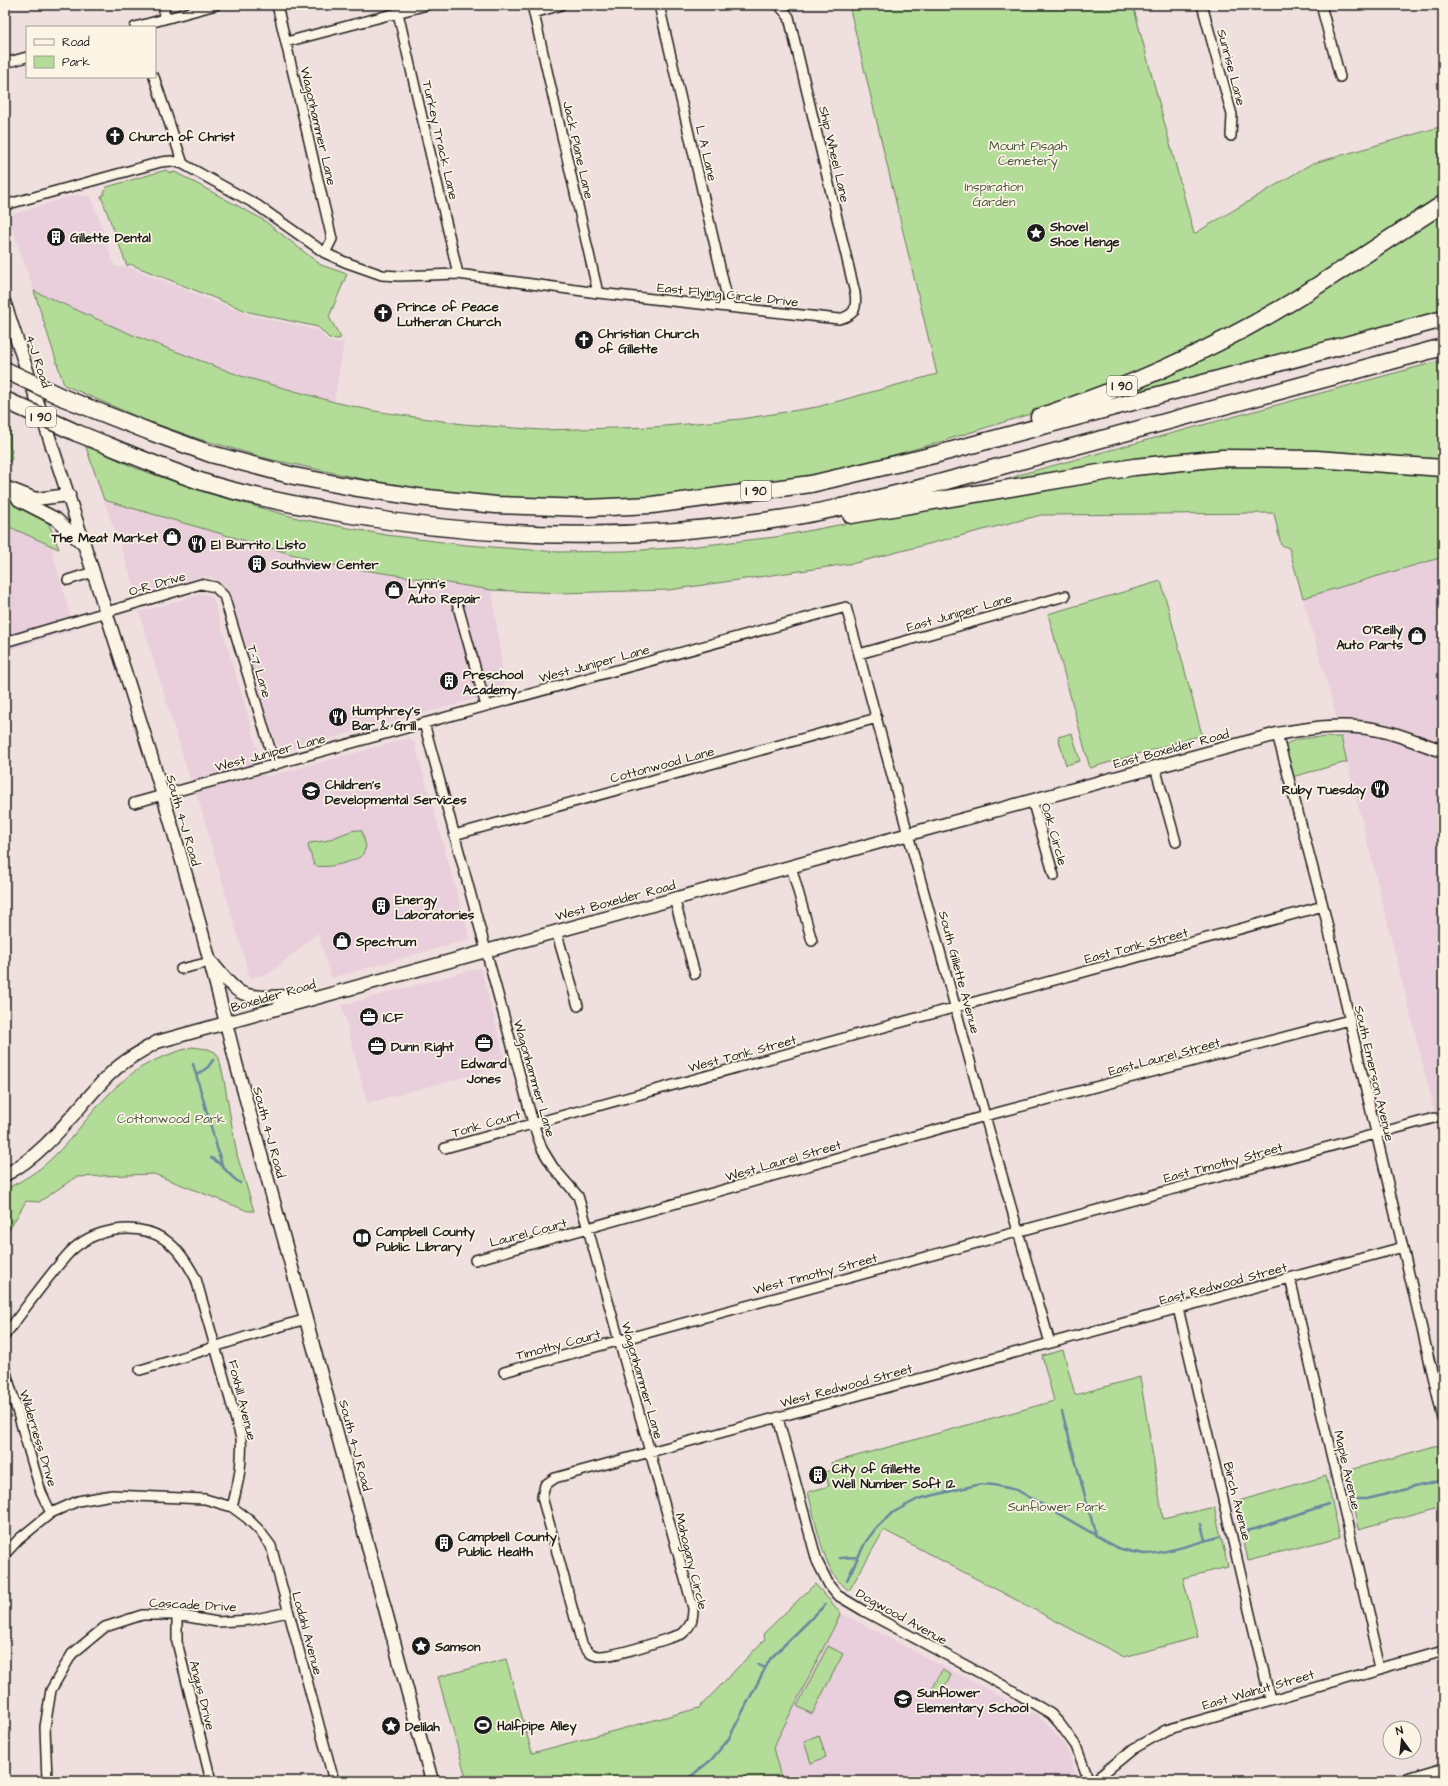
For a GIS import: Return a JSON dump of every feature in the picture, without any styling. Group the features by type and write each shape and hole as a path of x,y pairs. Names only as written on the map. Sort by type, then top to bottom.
{"highway":[{"name":"I 90","path":"767,490 963,441 1069,407 1129,383 1230,336 1292,302 1443,204"},
{"name":"I 90","path":"5,370 64,398 148,432 211,454 294,476 418,497 496,505 587,508 652,506 811,484 934,456 1443,319"},
{"name":"I 90","path":"573,536 626,535 698,529 773,520 834,509 920,488 1443,347"},
{"name":"I 90","path":"5,400 77,433 207,483 297,505 385,521 466,531 573,536 684,538 773,527 1134,467 1222,458 1316,459 1443,468"}],"main road":[{"name":"4-J Road","path":"5,304 69,495"},
{"path":"9,489 36,499 69,495"},
{"path":"9,489 19,500 56,519 84,545"},
{"name":"South 4-J Road","path":"69,495 163,796 210,962 432,1781"},
{"name":"East Boxelder Road","path":"909,834 1277,734 1307,728 1335,725 1387,732 1443,751"},
{"name":"West Boxelder Road","path":"328,994 909,834"},
{"path":"210,962 239,991 248,995 271,996 328,994"},
{"name":"Boxelder Road","path":"227,1024 328,994"},
{"path":"5,1175 20,1167 40,1151 58,1133 110,1074 133,1056 157,1042 227,1024"}],"street":[{"path":"163,19 165,5"},
{"path":"140,26 216,5"},
{"name":"Wagonhammer Lane","path":"277,5 332,239 326,253"},
{"path":"286,42 427,5"},
{"path":"533,9 560,5"},
{"name":"L A Lane","path":"659,5 729,306"},
{"name":"Ship Wheel Lane","path":"779,5 789,17 855,293 856,303 854,312"},
{"name":"Sunrise Lane","path":"1202,5 1232,115 1231,136"},
{"path":"1321,5 1340,77"},
{"name":"Jack Plane Lane","path":"533,9 598,293"},
{"name":"Turkey Track Lane","path":"398,13 458,274"},
{"path":"5,63 26,57"},
{"path":"154,78 182,164"},
{"path":"5,205 161,162 171,161 182,164"},
{"name":"East Flying Circle Drive","path":"182,164 258,205 326,253 344,262 382,275 399,276 458,274 598,293 839,319 849,316 854,312"},
{"path":"68,580 93,572"},
{"name":"O-R Drive","path":"5,642 201,584 215,587"},
{"name":"T-7 Lane","path":"215,587 224,596 275,765"},
{"name":"East Juniper Lane","path":"859,654 1065,596"},
{"path":"457,602 486,706"},
{"name":"West Juniper Lane","path":"134,804 846,607"},
{"name":"South Gillette Avenue","path":"846,607 957,1008 985,1116 1050,1343"},
{"name":"Cottonwood Lane","path":"454,835 877,718"},
{"name":"Wagonhammer Lane","path":"424,723 542,1149 578,1196 650,1452"},
{"name":"South Emerson Avenue","path":"1277,734 1323,906 1443,1419"},
{"path":"1155,767 1176,842"},
{"name":"Oak Circle","path":"1032,800 1054,876"},
{"path":"791,866 812,941"},
{"path":"674,898 695,974"},
{"name":"East Tonk Street","path":"957,1008 1323,906"},
{"path":"556,931 578,1006"},
{"path":"181,970 210,962"},
{"name":"West Tonk Street","path":"534,1123 957,1008"},
{"name":"East Laurel Street","path":"985,1116 1349,1020"},
{"name":"West Laurel Street","path":"588,1228 985,1116"},
{"name":"East Timothy Street","path":"1018,1231 1434,1118"},
{"name":"Tonk Court","path":"445,1148 534,1123"},
{"name":"Laurel Court","path":"475,1260 588,1228"},
{"path":"5,1335 70,1252 93,1236 117,1229 141,1230 164,1239 184,1258 196,1279 215,1346"},
{"name":"West Timothy Street","path":"619,1341 1018,1231"},
{"name":"East Redwood Street","path":"1050,1343 1403,1247"},
{"name":"Maple Avenue","path":"1290,1278 1381,1668"},
{"name":"Birch Avenue","path":"1178,1308 1270,1699"},
{"path":"140,1370 307,1319"},
{"name":"Timothy Court","path":"504,1372 619,1341"},
{"name":"West Redwood Street","path":"650,1452 1050,1343"},
{"name":"Foxhill Avenue","path":"215,1346 241,1438 243,1454 232,1508"},
{"name":"Wilderness Drive","path":"5,1369 8,1395 41,1492 52,1513"},
{"name":"Dogwood Avenue","path":"778,1418 817,1561 829,1585 837,1595 1010,1689 1051,1714 1076,1746 1089,1781"},
{"name":"Mahogany Circle","path":"650,1452 693,1608 693,1618 690,1628 682,1634 611,1655 598,1656 588,1652 582,1644 542,1497 545,1485 555,1478 650,1452"},
{"name":"Lodahl Avenue","path":"5,1554 18,1539 52,1513 78,1501 112,1495 205,1499 232,1508 247,1518 259,1530 271,1546 334,1781"},
{"name":"Cascade Drive","path":"47,1781 45,1727 51,1690 72,1654 105,1627 142,1615 177,1615 217,1622 251,1620 288,1612"},
{"name":"Angus Drive","path":"177,1615 177,1642 211,1781"},
{"name":"East Walnut Street","path":"1094,1781 1133,1749 1166,1730 1270,1699 1443,1651"},
{"path":"1402,1781 1443,1770"}],"shaded area":[{"path":"76,195 91,196 115,267 128,267 248,315 318,330 328,341 337,343 344,341 334,402 241,376 135,336 34,291 8,216"},
{"path":"104,500 326,564 492,590 505,691 284,751 277,744 274,738 230,593 225,585 211,577 203,576 137,594"},
{"path":"5,525 59,549 52,550 74,630 5,651"},
{"path":"1443,557 1443,1145 1332,701 1303,598"},
{"name":"Children's Developmental Services","path":"205,593 213,598 266,777 410,738 411,741 414,741 470,939 331,978 318,933 269,974 250,978 199,801 189,776 139,612"},
{"path":"479,968 481,969 507,1066 367,1103 342,1005"},
{"name":"Sunflower Elementary School","path":"841,1613 1037,1715 1061,1740 1069,1754 1077,1778 1075,1781 782,1781 773,1748"}],"green space":[{"path":"849,5 1133,5 1194,234 1311,164 1443,126 1443,193 1281,301 1202,343 1101,388 1030,414 933,444 850,467 768,485 636,499 548,500 465,494 391,485 269,459 199,439 145,420 64,385 34,291 135,336 241,376 334,402 374,411 463,424 541,430 654,427 741,419 817,407 937,374"},
{"path":"166,170 170,173 175,172 262,219 321,265 347,274 329,317 341,338 329,338 318,327 249,312 130,264 127,266 101,196 104,195 107,187"},
{"path":"1443,209 1443,310 1136,394 1138,385"},
{"path":"1443,360 1443,461 1317,452 1004,483 1018,475"},
{"path":"5,408 10,410 10,445 12,459 10,461 6,461 5,464"},
{"path":"85,444 135,468 207,493 301,519 386,535 466,545 558,552 626,551 688,547 775,537 976,499 1155,470 1223,466 1319,466 1443,476 1443,557 1303,598 1289,548 1281,545 1274,513 1041,515 855,563 669,590 559,593 492,590 326,564 104,500"},
{"path":"5,496 45,514 59,549 5,525"},
{"path":"1161,581 1202,735 1090,768 1048,614"},
{"path":"1072,733 1080,761 1066,765 1058,737"},
{"path":"1341,737 1347,762 1292,777 1284,746 1300,739"},
{"path":"357,830 362,831 366,847 362,856 338,865 325,867 314,865 308,846 309,843 325,841"},
{"name":"Cottonwood Park","path":"192,1047 208,1049 215,1052 219,1058 237,1155 254,1211 248,1211 154,1174 76,1177 39,1202 26,1201 5,1237 5,1189 30,1176 41,1168 60,1150 104,1099 131,1074 156,1060"},
{"name":"Sunflower Park","path":"1063,1350 1075,1395 1140,1377 1163,1519 1214,1507 1228,1567 1183,1578 1198,1637 1124,1657 884,1530 849,1591 834,1575 826,1558 808,1492 829,1486 825,1472 832,1470 831,1463 1054,1401 1042,1356"},
{"path":"1438,1445 1443,1465 1443,1506 1358,1529 1346,1471"},
{"path":"1326,1476 1340,1537 1248,1560 1235,1502"},
{"path":"815,1584 841,1613 773,1748 782,1781 467,1781 438,1677 506,1659 532,1753 699,1708 765,1639 763,1634"},
{"path":"828,1646 843,1654 812,1714 797,1706"},
{"path":"942,1670 951,1675 941,1695 932,1690"},
{"path":"819,1735 826,1757 811,1763 804,1741"}],"waterway":[{"path":"197,1075 208,1067 213,1060"},
{"path":"193,1064 222,1165"},
{"path":"211,1158 219,1163 240,1183"},
{"path":"1062,1412 1096,1536"},
{"path":"1355,1499 1367,1499 1443,1480"},
{"path":"847,1580 865,1543 876,1528 892,1513 918,1499 981,1484 1017,1490 1118,1548 1132,1552 1145,1554 1162,1552 1219,1537"},
{"path":"1242,1532 1328,1504"},
{"path":"1201,1524 1205,1540"},
{"path":"840,1558 858,1557"},
{"path":"685,1781 711,1760 728,1740 770,1659 825,1605"},
{"path":"757,1664 765,1668"}],"place":[{"name":"Church of Christ","path":"115,136"},
{"name":"Shovel Shoe Henge","path":"1036,233"},
{"name":"Gillette Dental","path":"56,237"},
{"name":"Prince of Peace Lutheran Church","path":"383,313"},
{"name":"Christian Church of Gillette","path":"584,340"},
{"name":"The Meat Market","path":"172,537"},
{"name":"El Burrito Listo","path":"197,544"},
{"name":"Southview Center","path":"257,564"},
{"name":"Lynn's Auto Repair","path":"394,590"},
{"name":"O'Reilly Auto Parts","path":"1417,636"},
{"name":"Preschool Academy","path":"449,681"},
{"name":"Humphrey's Bar & Grill","path":"338,717"},
{"name":"Ruby Tuesday","path":"1380,789"},
{"name":"Children's Developmental Services","path":"311,791"},
{"name":"Energy Laboratories","path":"381,906"},
{"name":"Spectrum","path":"342,941"},
{"name":"ICF","path":"369,1017"},
{"name":"Edward Jones","path":"484,1043"},
{"name":"Dunn Right","path":"377,1046"},
{"name":"Campbell County Public Library","path":"362,1238"},
{"name":"City of Gillette Well Number Soft 12","path":"818,1475"},
{"name":"Campbell County Public Health","path":"444,1543"},
{"name":"Samson","path":"421,1646"},
{"name":"Sunflower Elementary School","path":"903,1699"},
{"name":"Halfpipe Alley","path":"483,1725"},
{"name":"Delilah","path":"391,1726"}],"park label":[{"name":"Mount Pisgah Cemetery","path":"1028,152"},
{"name":"Inspiration Garden","path":"994,194"}]}
